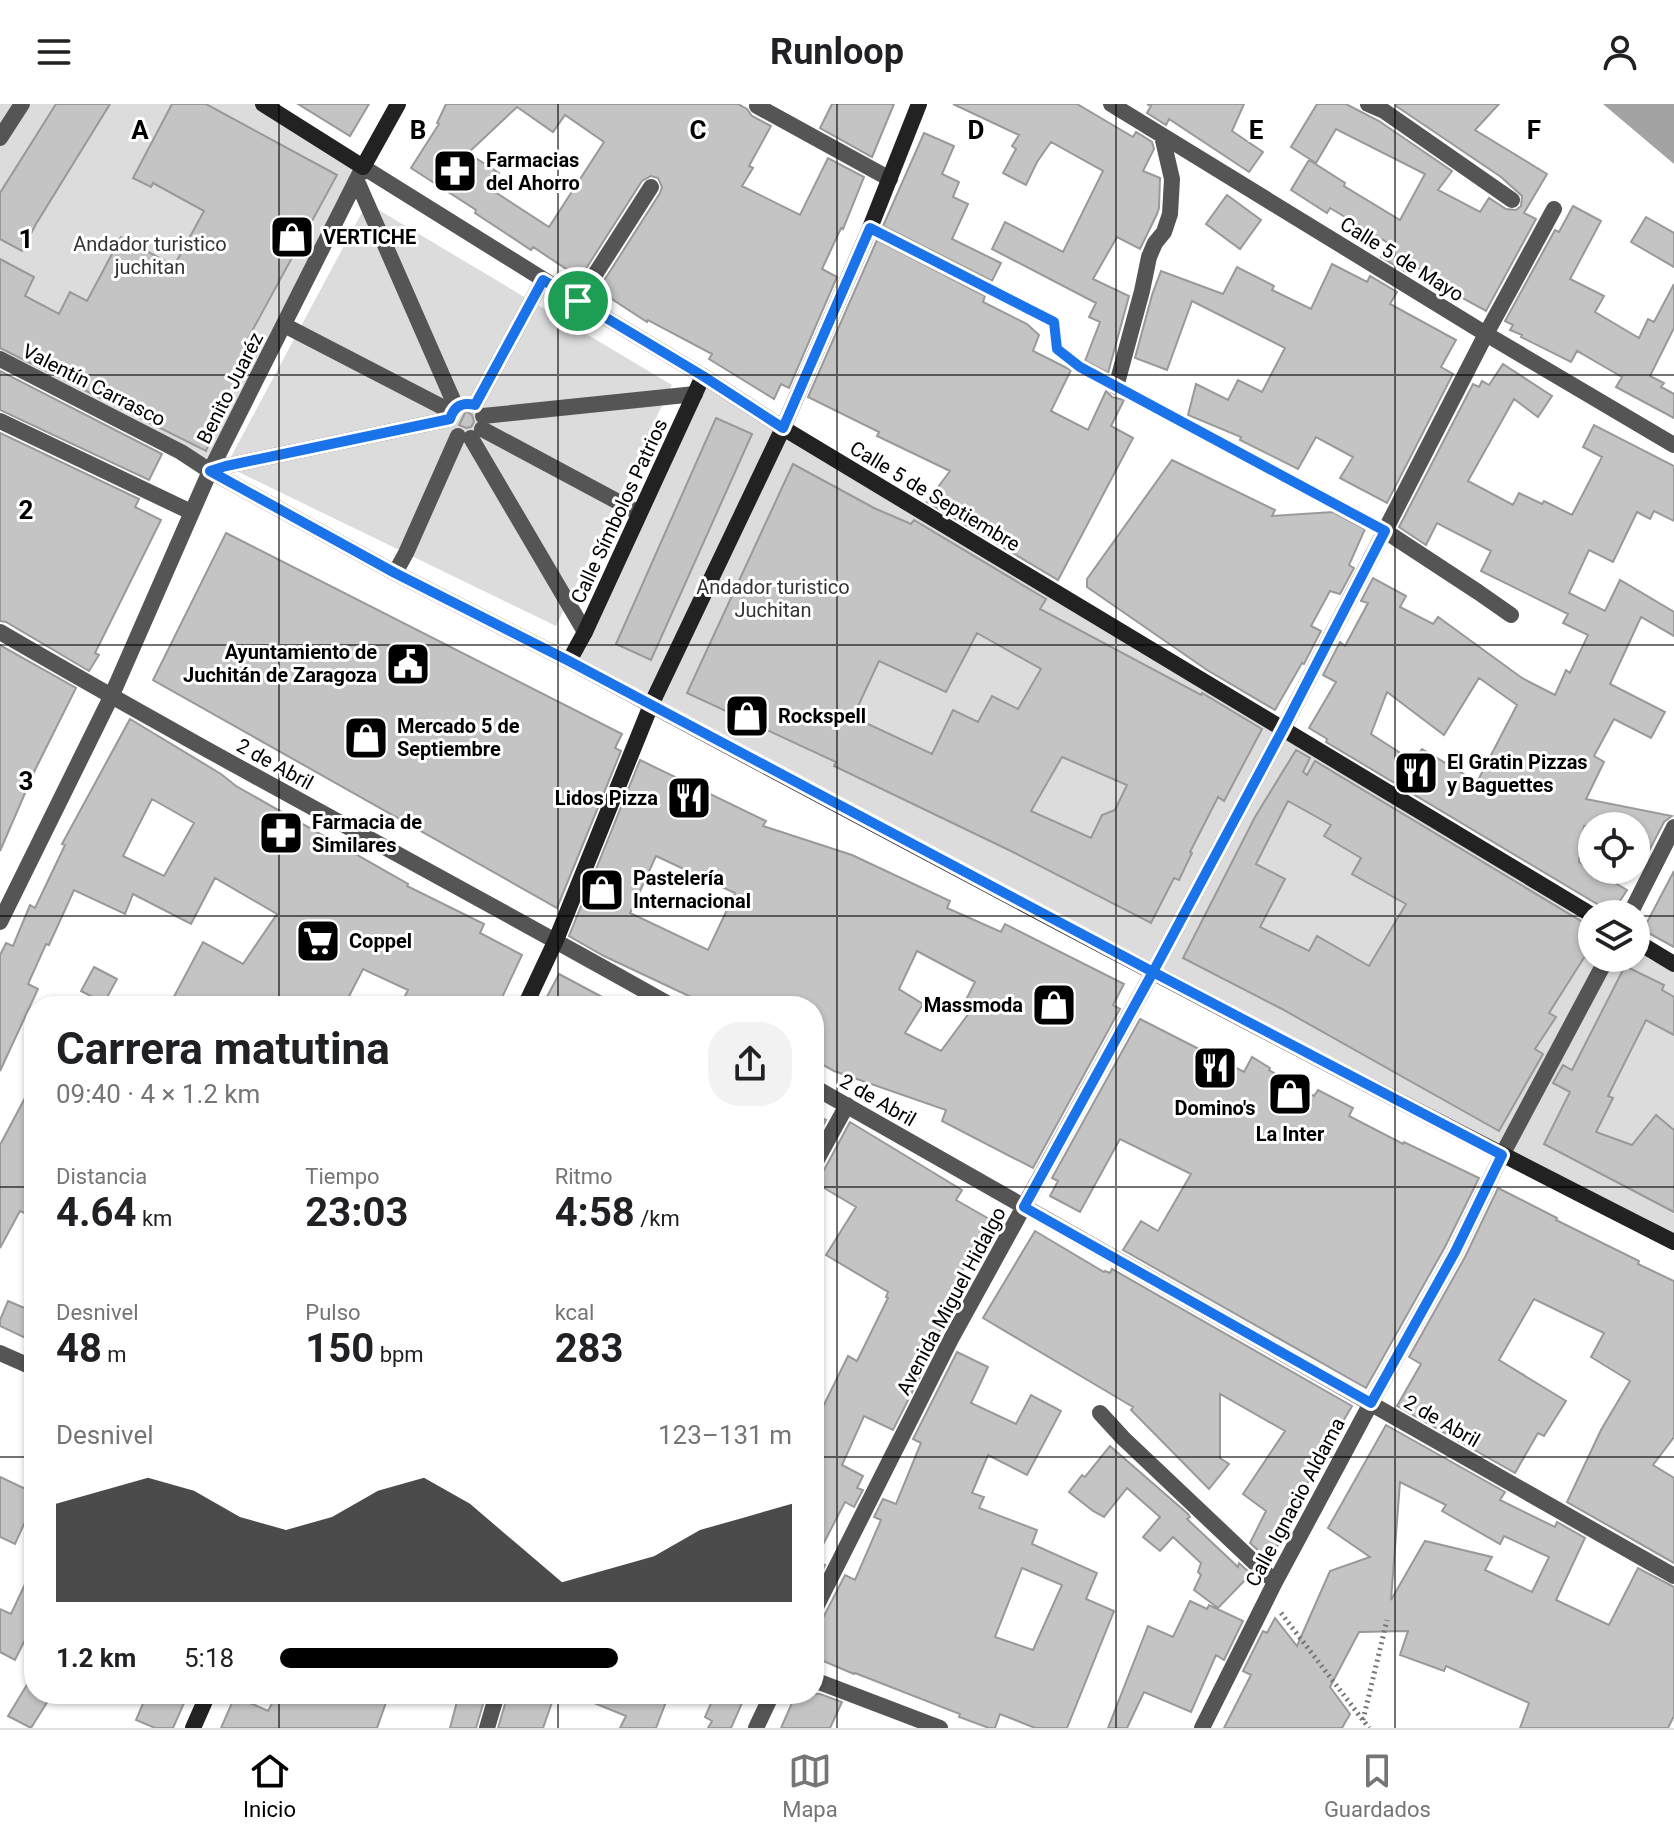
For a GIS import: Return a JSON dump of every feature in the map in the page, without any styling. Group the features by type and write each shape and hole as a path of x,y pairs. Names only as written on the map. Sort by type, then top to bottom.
{"street":[{"path":"0,138 22,104"},
{"name":"Calle 5 de Septiembre","path":"263,104 360,174 703,376 783,428 1578,907"},
{"name":"Benito Juaréz","path":"0,922 111,697 210,471 398,104"},
{"path":"530,996 556,940 651,705 783,428 870,228 919,104"},
{"name":"Calle 5 de Mayo","path":"1111,104 1486,334 1674,445"},
{"path":"1368,104 1384,111 1512,200"},
{"path":"757,106 890,179"},
{"path":"1116,387 1149,257 1164,232 1170,214 1172,179 1162,136"},
{"path":"360,174 453,412 453,431 474,425 695,394"},
{"path":"578,301 651,187"},
{"name":"Avenida Miguel Hidalgo","path":"824,1591 951,1339 1283,729 1486,334 1554,209"},
{"path":"395,573 474,425 543,280"},
{"path":"284,325 453,412"},
{"name":"Valentín Carrasco","path":"0,359 181,452 395,573 569,661"},
{"name":"Calle Símbolos Patrios","path":"569,661 703,376"},
{"path":"210,471 453,412 462,404 585,632"},
{"path":"0,421 191,512"},
{"path":"474,425 639,513"},
{"path":"1385,531 1511,615"},
{"name":"2 de Abril","path":"0,632 111,697 654,996"},
{"path":"569,661 1153,972 1674,1242"},
{"path":"1637,900 1674,827"},
{"path":"1650,949 1674,964"},
{"name":"Calle Ignacio Aldama","path":"1202,1728 1275,1582 1455,1252 1502,1155 1600,972"},
{"name":"2 de Abril","path":"824,1092 1674,1576"},
{"path":"824,1147 847,1105"},
{"path":"0,1353 24,1364"},
{"path":"1100,1413 1275,1582"},
{"path":"824,1684 940,1728"},
{"path":"193,1728 204,1704"},
{"path":"487,1728 494,1704"},
{"path":"756,1728 767,1704"}],"lane":[{"path":"870,228 1054,322 1057,349 1080,367 1385,531"}],"path":[{"path":"1267,1598 1369,1728"},
{"path":"1363,1720 1387,1620"}],"green space":[{"name":"Andador turistico juchitan","path":"0,104 263,104 363,167 210,471 0,360"},
{"path":"367,203 672,385 556,626 226,466"},
{"name":"Andador turistico Juchitan","path":"703,376 1578,907 1578,972 1650,972 1650,949 1674,964 1674,1242 569,661"}],"shaded area":[{"path":"1603,104 1674,104 1674,164"}],"building":[{"path":"56,104 110,104 22,251 0,239 0,193"},
{"path":"172,104 206,104 337,175 245,344 252,348 206,451 0,348 0,259 34,277 25,296 59,314 70,292 87,301 121,237 174,266 204,211 153,183 151,187 133,178"},
{"path":"298,104 369,104 350,136"},
{"path":"446,104 738,104 771,126 749,166 753,168 742,186 800,215 828,158 864,177 843,229 822,269 837,277 789,388 781,384 774,399 709,359 712,354 647,322 598,290 660,193 662,187 658,178 651,176 642,181 580,278 533,247 531,250 411,168","holes":["517,107 553,132 565,115 604,142 549,227 489,188 499,173 468,153"]},
{"path":"832,104 894,104 872,157 820,128"},
{"path":"953,104 1077,104 1133,137 1136,132 1152,142 1154,149 1143,171 1160,178 1157,214 1140,249 1117,237 1093,279 1129,296 1108,373 1085,361 1100,322 1089,317 1096,303 992,249 1005,222 1063,252 1103,171 1051,142 1026,185 1003,173 1016,149 1012,146 1019,135"},
{"path":"1147,104 1244,104 1232,131 1263,152 1249,172 1169,119 1166,125 1147,113 1151,106"},
{"path":"1317,104 1346,104 1379,121 1452,171 1438,190 1480,212 1489,198 1506,209 1516,210 1521,206 1522,196 1501,177 1396,106 1499,104 1475,130 1547,174 1524,213 1536,219 1486,311 1446,289 1448,284 1414,266 1409,274 1381,257 1388,243 1330,208 1327,213 1291,190 1309,160 1345,183 1344,186 1400,220 1425,174 1336,129 1316,163 1291,147"},
{"path":"924,133 954,146 942,174 959,182 953,197 968,204 952,239 1001,263 992,281 883,226"},
{"path":"1227,195 1261,220 1240,249 1206,224"},
{"path":"1573,206 1601,221 1570,279 1604,296 1595,312 1639,338 1648,319 1654,322 1674,284 1674,328 1650,376 1664,383 1661,387 1674,394 1674,418 1616,387 1622,377 1577,351 1571,362 1521,337 1510,330 1513,325 1505,321 1555,230 1559,232"},
{"path":"1646,217 1674,233 1674,267 1631,242"},
{"path":"877,240 985,296 983,302 1027,324 1039,335 1033,351 1071,370 1051,411 1088,430 1106,391 1112,397 1124,400 1111,426 1133,438 1058,580 927,502 950,471 877,436 879,432 808,397"},
{"path":"1332,264 1367,282 1370,276 1397,292 1390,304 1456,340 1441,367 1453,374 1387,503 1340,478 1353,457 1316,437 1298,469 1240,440 1241,437 1188,415 1196,384 1228,400 1238,380 1262,392 1285,348 1192,301 1167,370 1135,358 1161,271 1223,294 1237,267 1274,286 1272,290 1311,309"},
{"path":"1503,364 1552,396 1538,417 1514,399 1468,481 1513,505 1519,493 1572,515 1602,457 1583,447 1594,425 1674,466 1674,521 1654,511 1650,519 1637,512 1613,562 1589,550 1569,593 1605,611 1620,580 1674,612 1674,636 1641,617 1610,684 1665,712 1651,738 1614,719 1594,756 1604,762 1586,799 1672,816 1664,822 1650,849 1650,812 1578,812 1578,884 1617,884 1627,890 1620,900 1590,900 1326,742 1327,739 1309,728 1336,682 1323,675 1340,642 1345,646 1368,603 1361,601 1373,578 1406,596 1400,607 1433,624 1438,617 1522,678 1555,695 1566,670 1570,673 1588,635 1563,623 1568,614 1481,571 1491,551 1437,523 1426,545 1399,527 1473,384 1479,387 1482,381 1489,385","holes":["1479,678 1517,705 1477,782 1422,749 1413,761 1371,734 1387,692 1444,735"]},
{"path":"0,371 162,454 149,480 0,410"},
{"path":"466,411 472,415 474,422 466,428 459,425"},
{"path":"716,418 752,434 651,660 616,644"},
{"path":"0,433 139,499 135,507 161,520 89,671 0,621"},
{"path":"1172,460 1275,510 1272,516 1333,512 1365,529 1349,565 1354,568 1340,594 1330,591 1311,626 1321,631 1275,710 1207,670 1087,587 1087,579"},
{"path":"793,464 874,508 911,524 914,520 1046,599 1040,609 1202,693 1262,729 1224,801 1218,797 1179,880 1174,878 1151,923 834,766 836,762 687,693","holes":["977,633 1041,669 1018,709 992,696 978,722 953,710 932,754 853,717 879,661 946,692","1062,757 1127,785 1115,810 1102,815 1091,838 1031,811"]},
{"path":"226,533 622,734 615,748 621,751 557,908 153,680"},
{"path":"0,645 76,688 35,770 0,851"},
{"path":"130,719 236,786 407,886 484,924 480,933 522,955 503,996 405,996 408,990 363,969 349,996 174,996 203,942 243,964 277,914 215,878 191,924 133,894 125,914 74,890 28,984 38,989 35,996 24,996 24,1019 0,1071 0,955 6,943 13,946 30,905 35,908 65,845 62,844","holes":["152,799 194,823 164,876 123,856"]},
{"path":"1296,750 1310,758 1303,772 1307,775 1315,761 1578,919 1578,967 1549,1013 1556,1017 1535,1049 1543,1054 1499,1131 1282,1009 1183,958 1255,817","holes":["1288,801 1331,825 1324,836 1361,858 1352,874 1406,904 1369,966 1317,936 1309,951 1260,927 1285,879 1256,864"]},
{"path":"640,760 766,821 763,826 852,855 950,901 947,908 1001,932 1005,924 1124,984 1113,1005 1120,1009 1033,1168 942,1121 946,1110 824,1066 824,996 689,996 569,936","holes":["656,856 735,893 708,950 630,913","917,951 975,982 964,1004 972,1009 941,1051 905,1033 923,1004 899,989"]},
{"path":"1674,871 1674,947 1650,934 1650,917"},
{"path":"94,967 117,979 108,996 91,996 81,991"},
{"path":"1622,972 1637,972 1664,985 1662,990 1674,997 1674,1035 1646,1020 1608,1096 1613,1098 1596,1132 1632,1145 1656,1115 1674,1130 1674,1212 1544,1144 1570,1092 1553,1083 1563,1065 1572,1070"},
{"path":"559,974 600,996 547,996"},
{"path":"1140,1019 1244,1072 1252,1057 1314,1096 1318,1090 1353,1108 1349,1116 1479,1178 1445,1247 1366,1388 1123,1250 1141,1221 1158,1231 1191,1174 1120,1139 1080,1212 1050,1196 1058,1181 1052,1178"},
{"path":"24,1100 24,1213 20,1211 0,1248 0,1145"},
{"path":"850,1122 962,1190 956,1200 991,1220 942,1306 951,1311 893,1430 864,1416 842,1465 863,1476 857,1488 863,1490 854,1507 845,1502 824,1543 824,1405 848,1356 857,1361 888,1298 888,1292 826,1255 856,1207 824,1188 824,1170"},
{"path":"1498,1188 1674,1281 1674,1437 1653,1465 1674,1478 1674,1563 1567,1502 1601,1430 1630,1381 1591,1357 1604,1333 1534,1299 1499,1360 1566,1401 1544,1436 1538,1433 1515,1473 1397,1406 1421,1364 1409,1357 1465,1257"},
{"path":"1035,1231 1104,1272 1110,1273 1112,1269 1352,1406 1294,1503 1298,1506 1270,1561 1250,1543 1266,1511 1243,1494 1285,1431 1220,1394 1220,1458 1229,1464 1209,1489 1131,1410 1133,1407 983,1318"},
{"path":"8,1301 24,1308 24,1337 0,1326"},
{"path":"957,1352 988,1367 971,1403 1016,1424 1031,1395 1061,1411 1027,1475 988,1455 972,1493 984,1497 979,1508 1037,1530 1032,1544 1097,1573 1086,1599 1114,1611 1067,1728 1035,1728 1000,1714 995,1728 989,1728 824,1661 824,1616 845,1575 855,1580 881,1520 874,1517 883,1499 896,1504 921,1443 913,1439","holes":["1022,1568 1062,1585 1033,1650 995,1637"]},
{"path":"1386,1425 1505,1492 1500,1500 1555,1527 1557,1522 1585,1538 1556,1600 1609,1625 1638,1568 1674,1587 1674,1716 1668,1728 1520,1728 1529,1703 1446,1666 1444,1671 1400,1655 1408,1631 1359,1632 1330,1687 1350,1714 1342,1728 1224,1728 1251,1675 1243,1671 1263,1631 1267,1633 1275,1618 1297,1646 1330,1571 1370,1557 1328,1528","holes":["1400,1482 1446,1505 1442,1511 1500,1544 1504,1536 1549,1557 1532,1592 1485,1570 1492,1557 1425,1541 1391,1600"]},
{"path":"1110,1446 1188,1514 1190,1517 1187,1519 1238,1567 1239,1563 1251,1574 1218,1608 1194,1590 1201,1575 1198,1572 1201,1563 1173,1537 1160,1551 1143,1537 1160,1517 1127,1488 1104,1517 1069,1492"},
{"path":"0,1477 24,1488 24,1524 15,1544 0,1537"},
{"path":"24,1586 24,1642 15,1660 0,1652 0,1609 11,1614"},
{"path":"1190,1601 1207,1609 1209,1605 1243,1621 1224,1660 1216,1655 1191,1712 1144,1692 1127,1728 1108,1728 1148,1626 1173,1637"},
{"path":"24,1690 24,1704 46,1704 31,1728 8,1716"},
{"path":"824,1695 842,1702 830,1728 781,1728 792,1704 824,1704"},
{"path":"143,1704 184,1704 173,1728 155,1728 136,1720"},
{"path":"232,1704 253,1704 268,1711 272,1704 385,1704 377,1728 221,1728"},
{"path":"456,1704 483,1704 476,1728 450,1728"},
{"path":"505,1704 551,1704 543,1728 498,1728"},
{"path":"597,1704 665,1704 656,1728 620,1728 626,1716"},
{"path":"711,1704 742,1704 731,1728 708,1728 712,1721 705,1717"}],"place":[{"name":"Farmacias del Ahorro","path":"455,171"},
{"name":"VERTICHE","path":"292,237"},
{"name":"Ayuntamiento de Juchitán de Zaragoza","path":"408,664"},
{"name":"Rockspell","path":"747,716"},
{"name":"Mercado 5 de Septiembre","path":"366,738"},
{"name":"El Gratin Pizzas y Baguettes","path":"1416,773"},
{"name":"Lidos Pizza","path":"689,798"},
{"name":"Farmacia de Similares","path":"281,833"},
{"name":"Pastelería Internacional","path":"602,890"},
{"name":"Coppel","path":"318,941"},
{"name":"Massmoda","path":"1054,1005"},
{"name":"Domino's","path":"1215,1068"},
{"name":"La Inter","path":"1290,1094"}],"route":[{"path":"578,301 543,280 475,405 469,403 456,407 450,419 210,471 395,573 569,661 1153,972 1024,1207 1371,1403 1455,1252 1502,1155 1153,972 1385,531 1080,367 1057,349 1054,322 870,228 783,428 578,301"}]}
